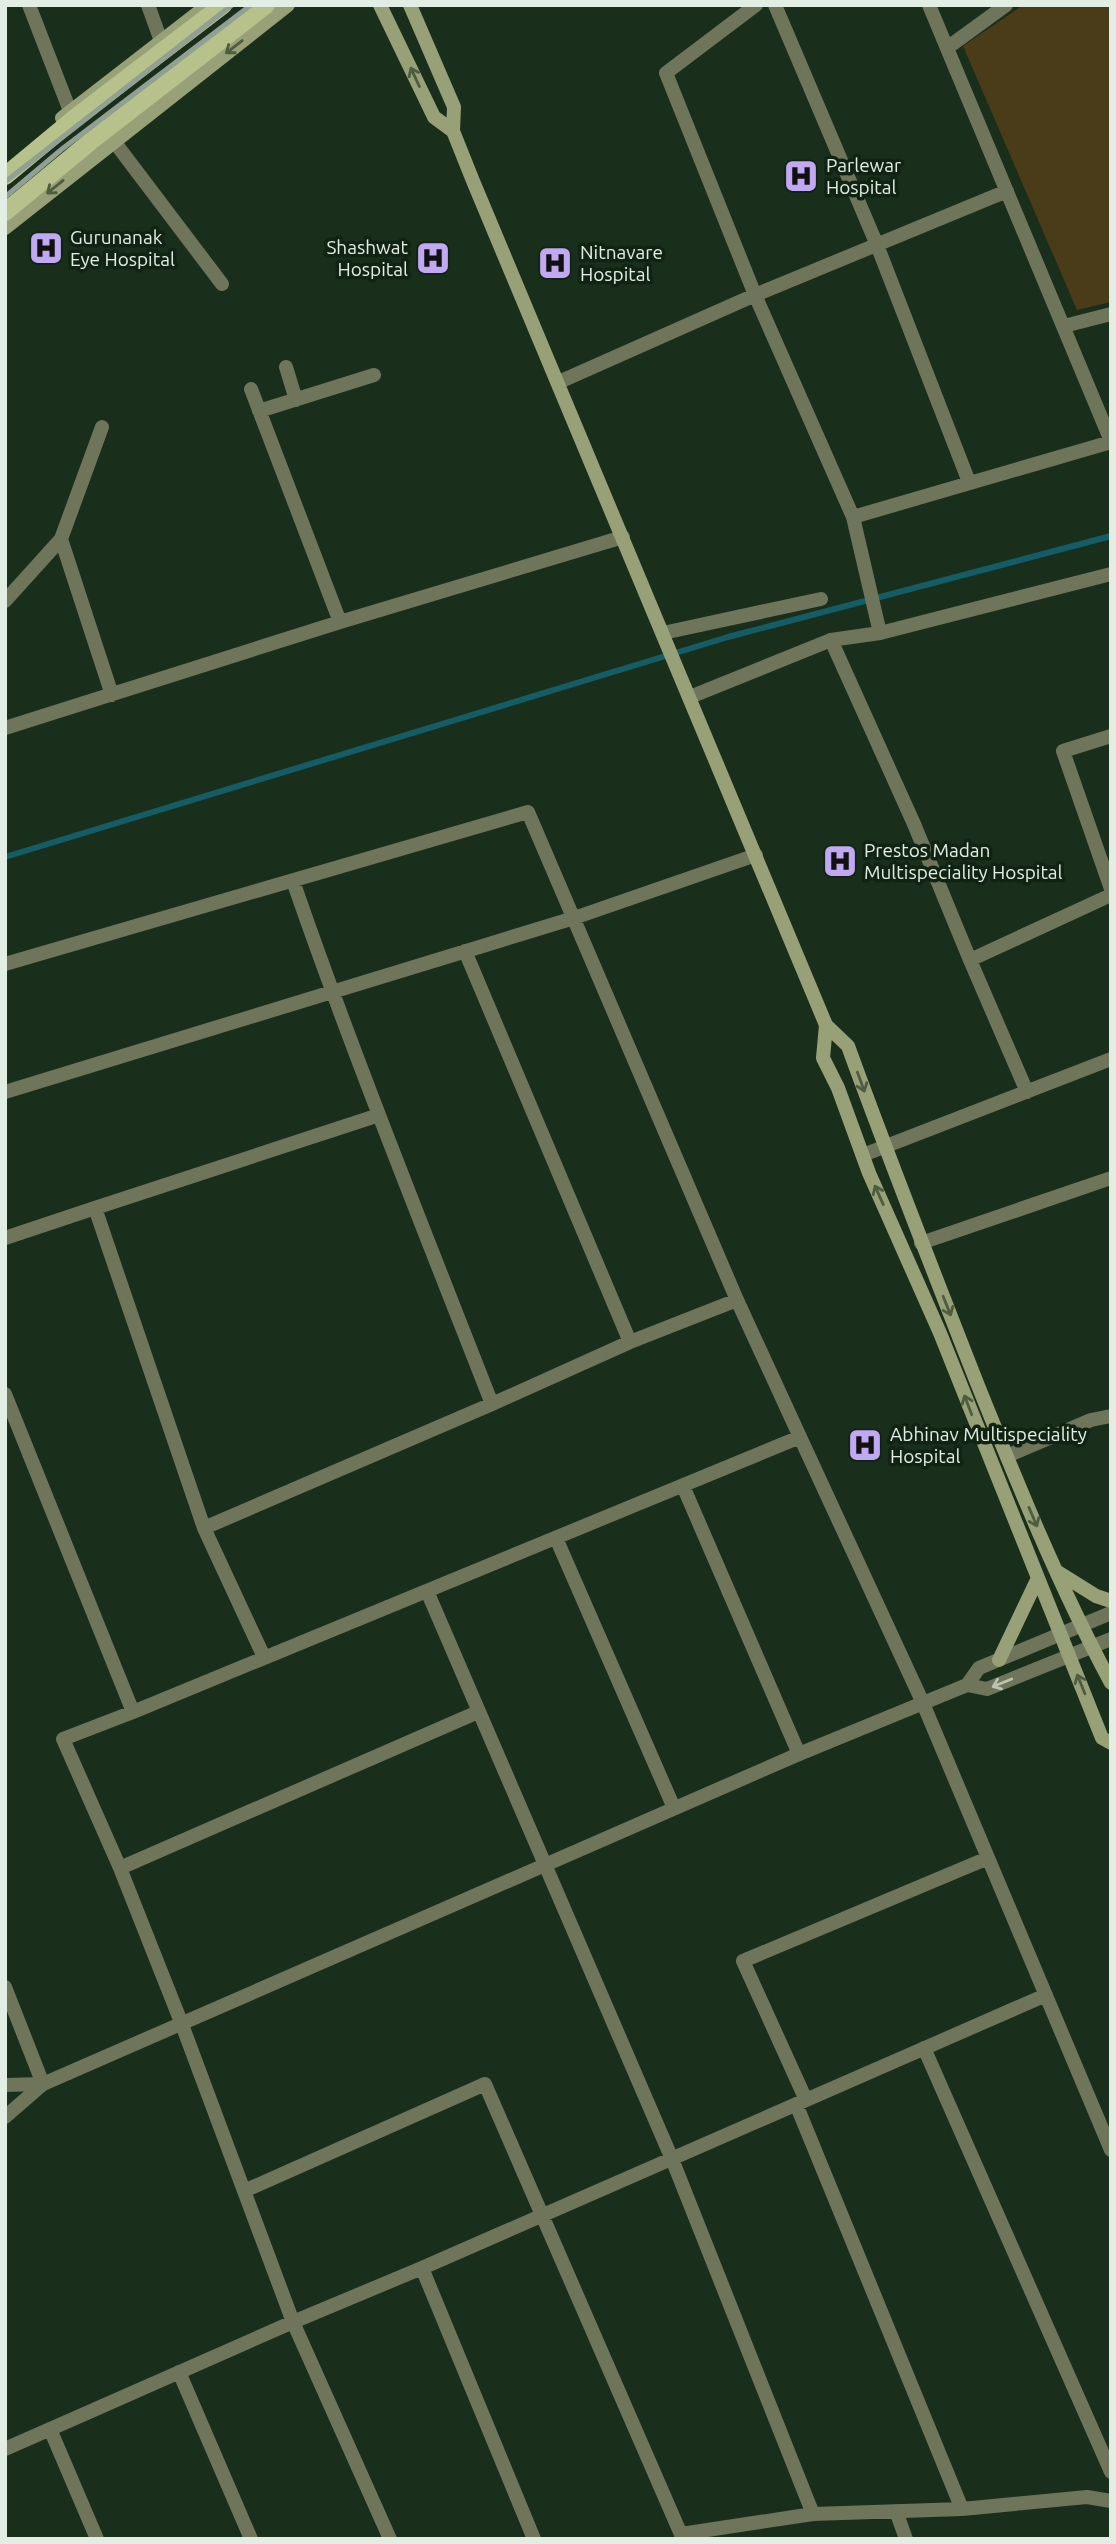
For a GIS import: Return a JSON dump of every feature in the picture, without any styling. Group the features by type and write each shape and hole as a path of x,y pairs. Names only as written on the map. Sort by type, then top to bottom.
{"main road":[{"path":"5,167 70,111 208,5"},
{"path":"5,176 75,118 223,5"},
{"path":"5,212 91,141 266,5"},
{"path":"5,228 113,140 288,5"},
{"path":"370,5 384,11 434,117 453,131"},
{"path":"410,6 454,107 453,131 826,1025 848,1046 921,1243 1007,1456 1079,1624 1111,1683"},
{"path":"826,1025 823,1058 940,1333 1102,1738 1111,1743"},
{"path":"1055,1570 1096,1596 1111,1601"},
{"path":"999,1660 1038,1578"}],"street":[{"path":"29,5 70,111"},
{"path":"148,5 161,41"},
{"path":"756,5 666,74 755,295 853,517 879,628"},
{"path":"775,5 877,245 969,482"},
{"path":"853,517 1111,442 929,5"},
{"path":"947,48 1006,5"},
{"path":"113,140 222,284"},
{"path":"559,382 755,295 1007,191"},
{"path":"1064,326 1111,314"},
{"path":"286,367 296,400"},
{"path":"259,411 374,375"},
{"path":"251,389 340,622"},
{"path":"5,601 61,539 102,427"},
{"path":"5,728 340,622 623,537"},
{"path":"61,539 112,695"},
{"path":"690,697 831,640 1111,573"},
{"path":"664,635 821,599"},
{"path":"831,640 914,824 1027,1092"},
{"path":"1111,736 1063,751 1111,888"},
{"path":"5,964 528,812 737,1300 922,1701 1111,2150"},
{"path":"5,1092 574,918 756,855"},
{"path":"293,881 331,992 492,1404"},
{"path":"970,960 1111,895"},
{"path":"465,951 630,1342"},
{"path":"863,1156 1111,1059"},
{"path":"5,1238 379,1115"},
{"path":"921,1243 1111,1178"},
{"path":"95,1208 204,1528 264,1657"},
{"path":"204,1528 630,1342 737,1300"},
{"path":"5,1394 133,1712"},
{"path":"1007,1456 1091,1420 1111,1416"},
{"path":"390,2539 292,2322 181,2022 120,1868 63,1739 800,1437"},
{"path":"683,1486 799,1754"},
{"path":"556,1538 674,1808"},
{"path":"426,1591 672,2159 813,2514"},
{"path":"967,1685 979,1668 1079,1624 1111,1613"},
{"path":"5,2117 43,2084 674,1808 922,1701 967,1685 987,1689 1111,1639"},
{"path":"120,1868 478,1712"},
{"path":"962,2508 743,1961 988,1858"},
{"path":"5,1987 43,2084"},
{"path":"5,2449 1046,1995"},
{"path":"924,2048 1111,2472"},
{"path":"5,2085 43,2084"},
{"path":"244,2191 485,2084 545,2215 682,2536 813,2514 962,2508 1087,2497 1111,2501"},
{"path":"422,2268 534,2539"},
{"path":"179,2372 251,2539"},
{"path":"50,2430 97,2539"},
{"path":"896,2511 906,2539"}],"shaded area":[{"path":"1023,5 1111,5 1111,302 1077,310 963,46"}],"waterway":[{"path":"5,857 728,637 1111,536"}],"railway":[{"path":"5,182 232,5"},
{"path":"5,197 62,149 251,5"}],"place":[{"name":"Parlewar Hospital","path":"801,176"},
{"name":"Gurunanak Eye Hospital","path":"46,248"},
{"name":"Shashwat Hospital","path":"433,258"},
{"name":"Nitnavare Hospital","path":"555,263"},
{"name":"Prestos Madan Multispeciality Hospital","path":"840,861"},
{"name":"Abhinav Multispeciality Hospital","path":"865,1445"}]}
